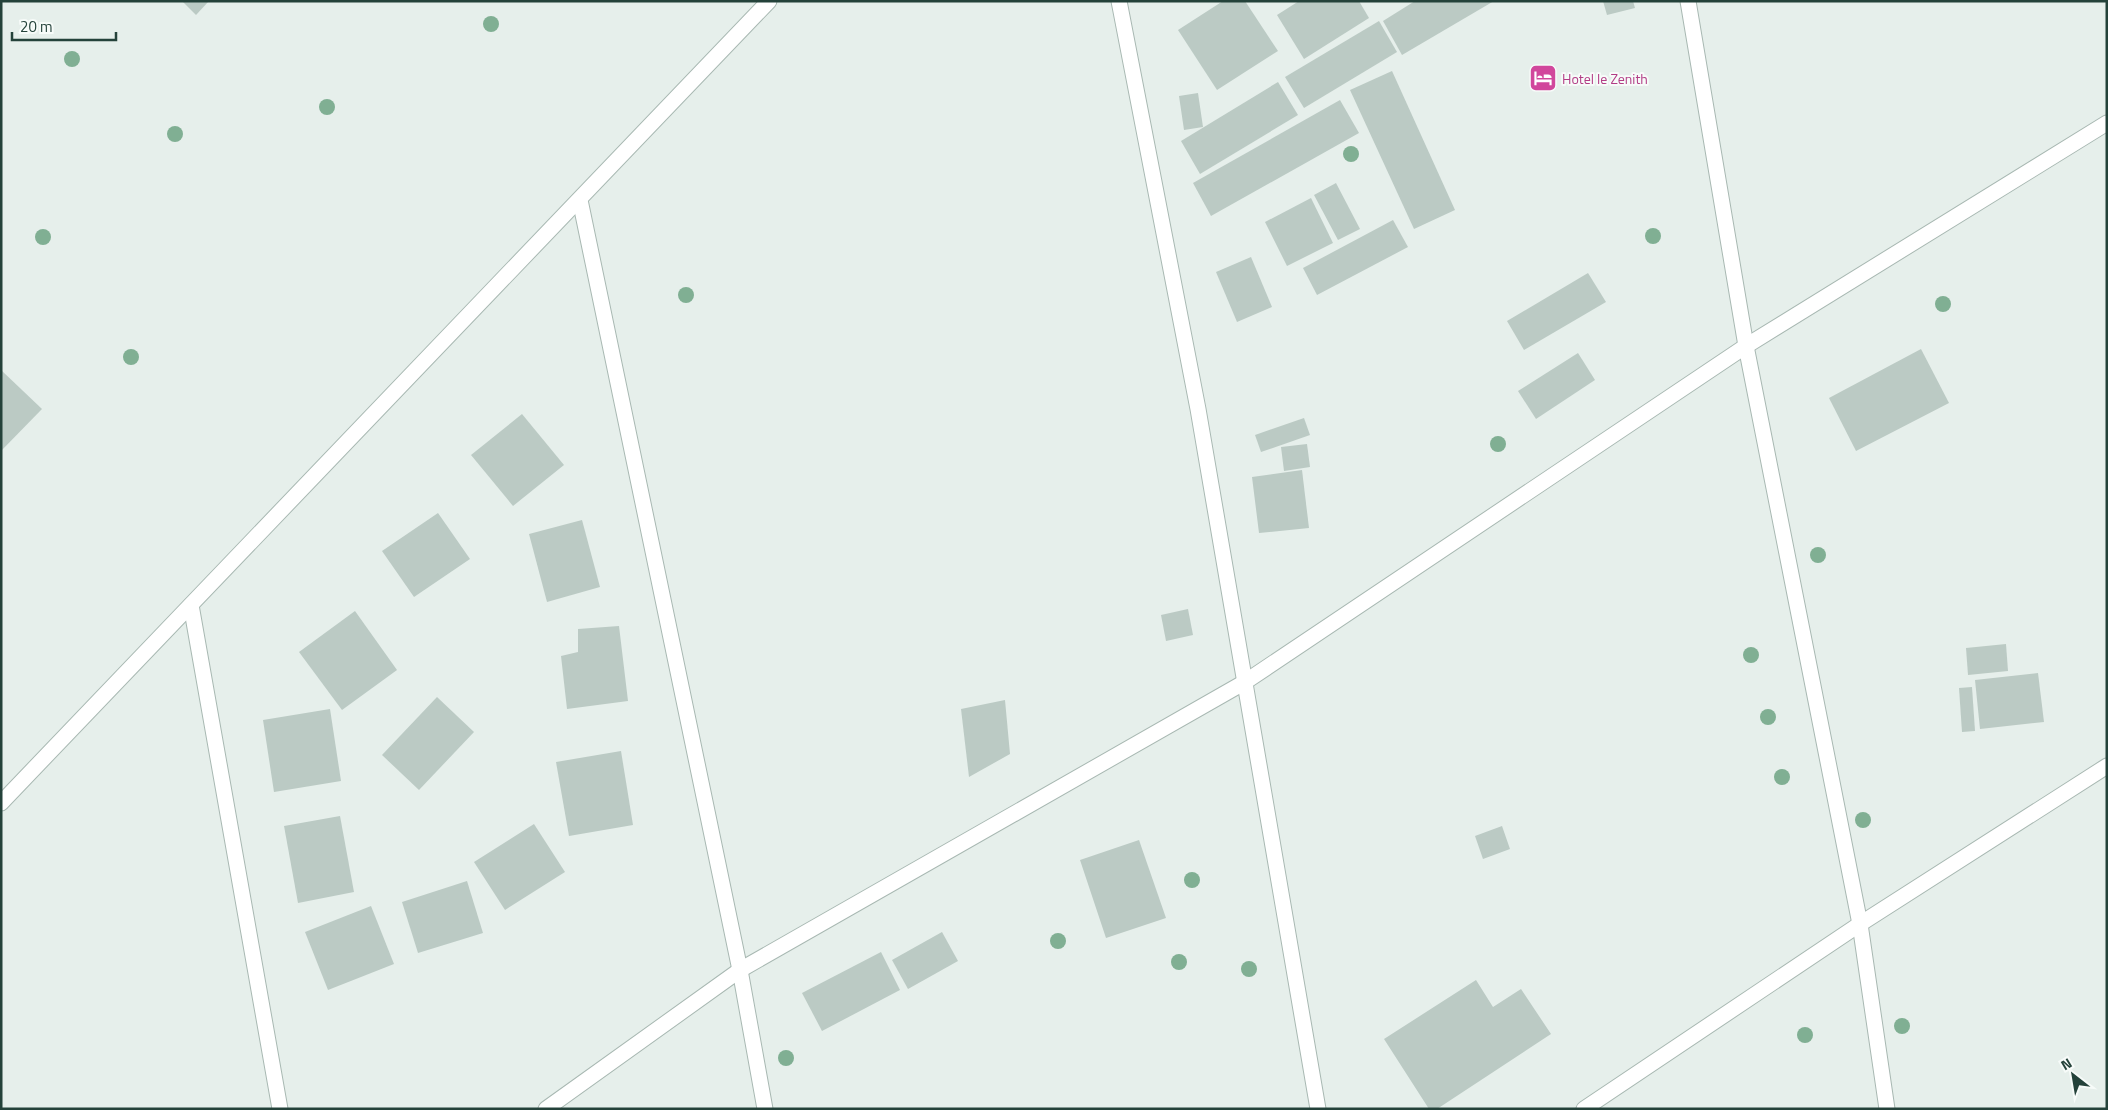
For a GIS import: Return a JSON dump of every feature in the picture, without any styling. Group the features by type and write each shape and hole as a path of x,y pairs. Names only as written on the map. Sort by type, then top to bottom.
{"street":[{"path":"1,803 769,1"},
{"path":"1119,1 1198,410 1318,1109"},
{"path":"1688,1 1746,346 1860,924 1887,1109"},
{"path":"546,1109 740,970 1245,682 1746,346 2107,123"},
{"path":"580,200 740,970 765,1109"},
{"path":"191,605 280,1109"},
{"path":"1584,1109 1860,924 2107,766"}],"building":[{"path":"182,1 209,1 196,15"},
{"path":"1223,1 1245,1 1278,51 1217,90 1178,30"},
{"path":"1299,1 1359,1 1369,18 1304,59 1277,15"},
{"path":"1415,1 1494,1 1402,55 1383,21"},
{"path":"1603,1 1633,1 1635,8 1607,15"},
{"path":"1379,21 1397,52 1304,108 1285,77"},
{"path":"1392,71 1455,210 1414,229 1350,90"},
{"path":"1278,82 1298,115 1200,174 1181,141"},
{"path":"1198,93 1203,127 1184,130 1179,96"},
{"path":"1340,100 1359,133 1211,216 1193,183"},
{"path":"1336,183 1360,229 1338,240 1314,195"},
{"path":"1311,198 1333,243 1287,266 1265,222"},
{"path":"1393,220 1408,247 1317,295 1303,268"},
{"path":"1251,257 1272,307 1237,322 1216,272"},
{"path":"1588,273 1606,302 1524,350 1507,321"},
{"path":"1921,349 1949,403 1856,451 1829,398"},
{"path":"1578,353 1595,380 1536,419 1518,391"},
{"path":"1,370 42,409 1,451"},
{"path":"522,414 564,465 513,506 471,455"},
{"path":"1304,418 1310,435 1261,452 1255,435"},
{"path":"1307,444 1310,467 1284,471 1281,447"},
{"path":"1302,470 1309,528 1259,533 1252,477"},
{"path":"438,513 470,559 414,597 382,551"},
{"path":"582,520 600,587 547,602 529,534"},
{"path":"1188,609 1193,635 1166,641 1161,615"},
{"path":"355,611 397,670 342,710 299,652"},
{"path":"619,626 628,701 567,709 561,656 578,652 578,629"},
{"path":"2006,644 2008,671 1968,675 1966,648"},
{"path":"2038,673 2044,722 1980,729 1975,680"},
{"path":"1972,687 1975,731 1962,732 1959,688"},
{"path":"437,697 474,732 419,790 382,755"},
{"path":"1005,700 1010,754 969,777 961,709"},
{"path":"330,709 341,781 274,792 263,720"},
{"path":"621,751 633,825 569,836 556,762"},
{"path":"340,816 354,892 298,903 284,826"},
{"path":"534,824 565,872 505,910 474,862"},
{"path":"1502,826 1510,849 1483,859 1475,836"},
{"path":"1139,840 1166,918 1106,938 1080,860"},
{"path":"467,881 483,933 418,953 402,902"},
{"path":"371,906 394,964 328,990 305,932"},
{"path":"942,932 958,961 908,989 892,960"},
{"path":"881,952 900,990 822,1031 802,993"},
{"path":"1476,980 1493,1007 1521,989 1551,1034 1437,1109 1429,1109 1384,1039"}],"place":[{"name":"Hotel le Zenith","path":"1543,78"}]}
